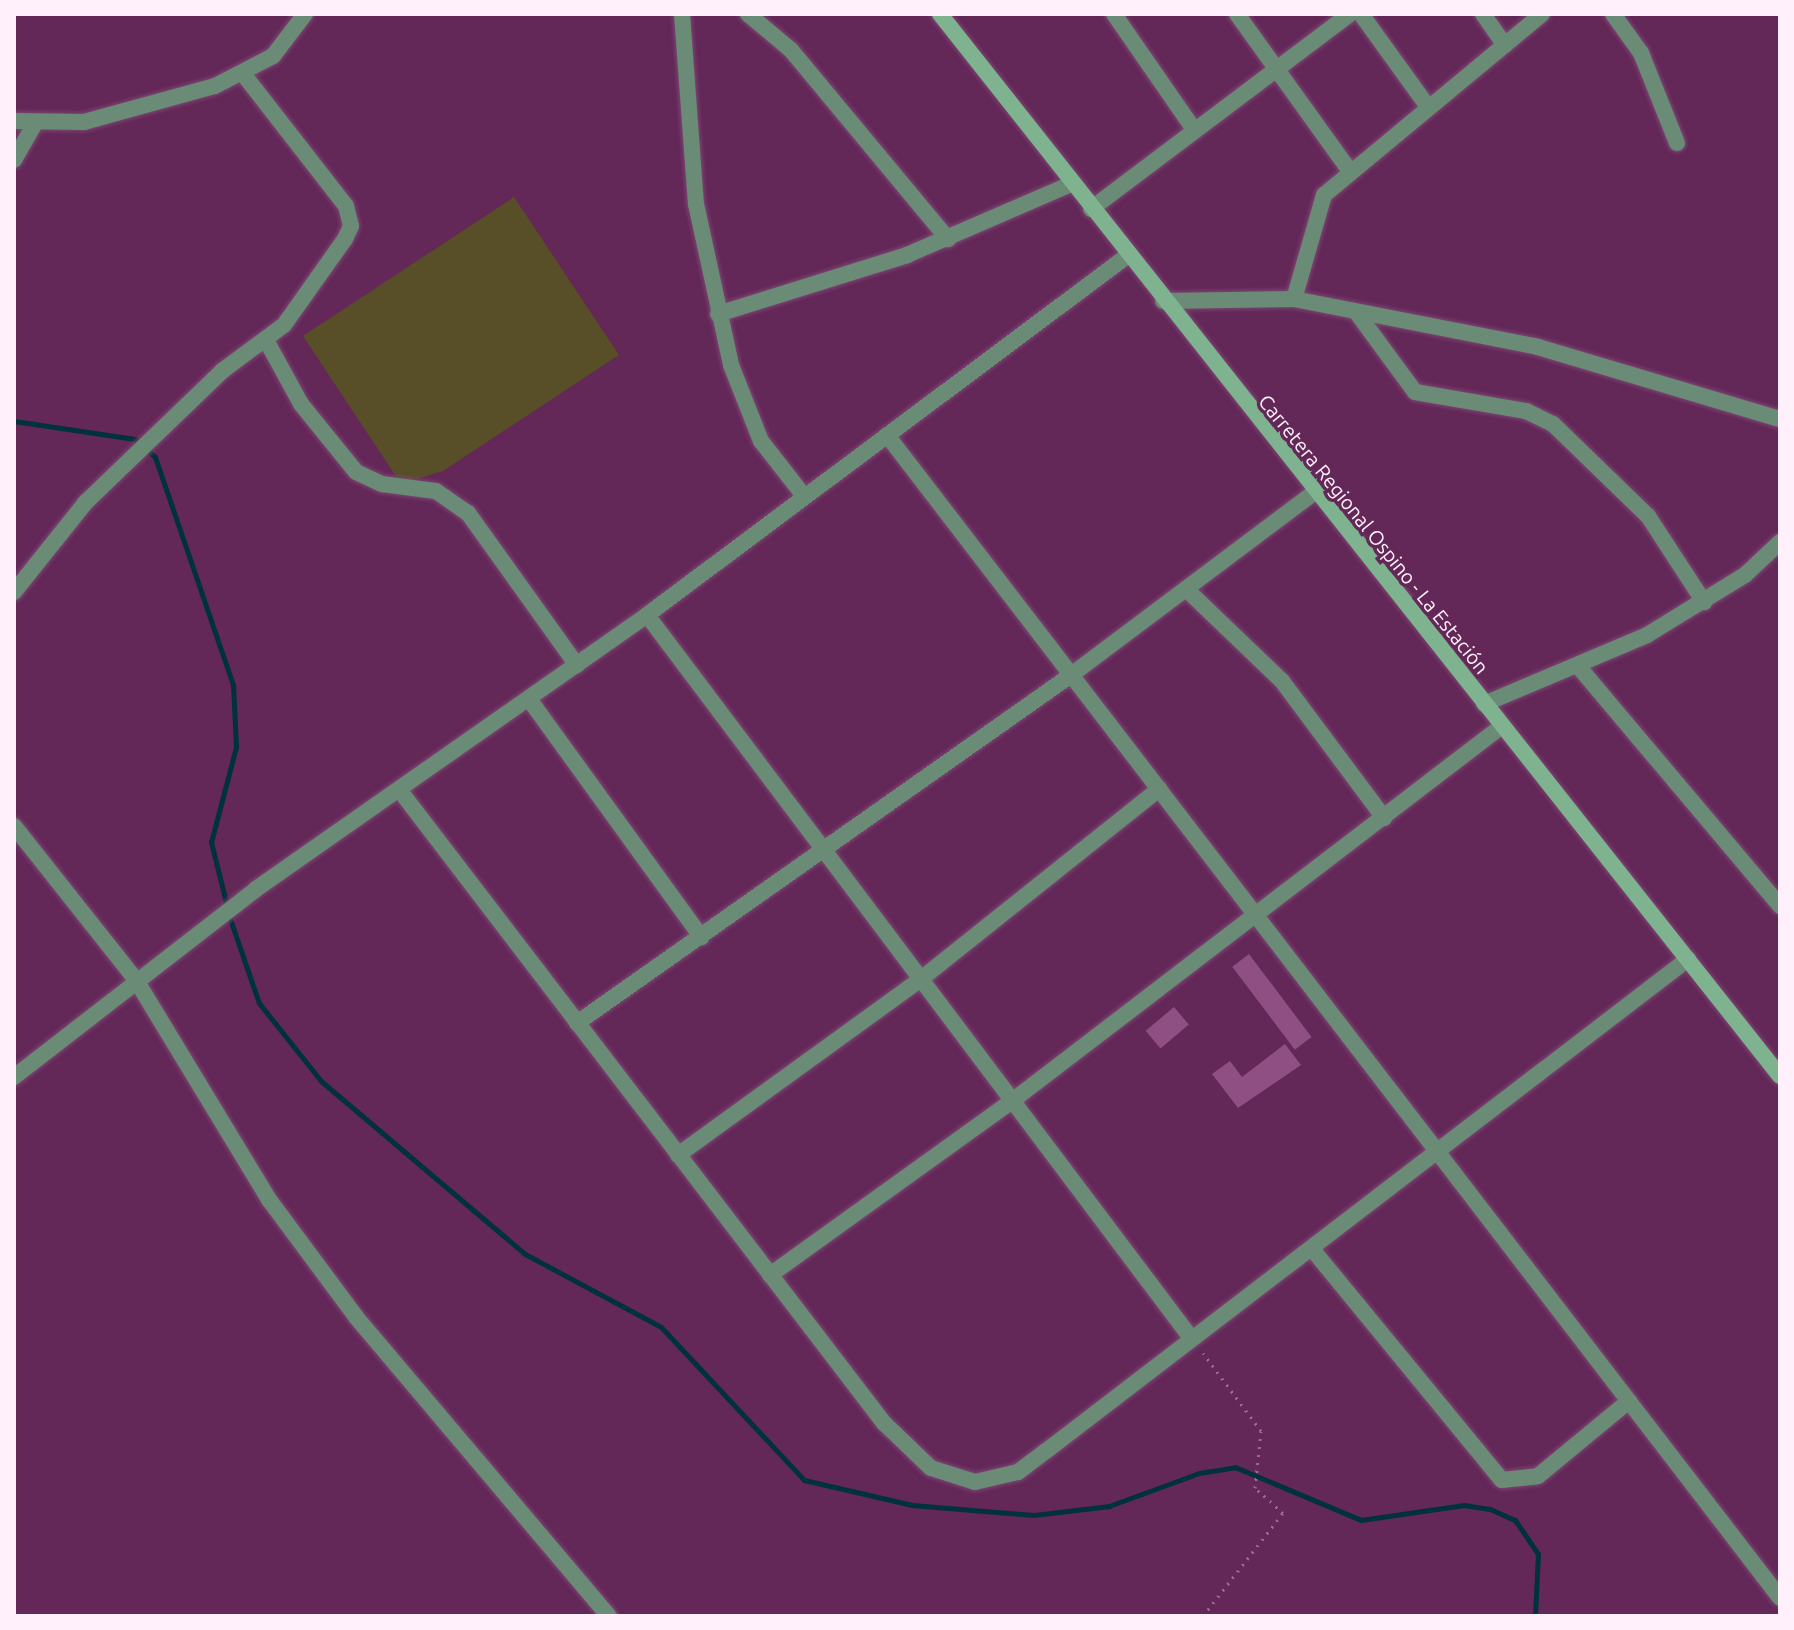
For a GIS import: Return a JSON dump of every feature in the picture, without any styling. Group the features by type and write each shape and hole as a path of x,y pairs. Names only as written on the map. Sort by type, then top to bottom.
{"main road":[{"name":"Carretera Regional Ospino - La Estación","path":"940,14 1127,256 1780,1076"}],"street":[{"path":"14,121 34,125 122,116 244,75 291,38 305,14"},
{"path":"748,14 791,50 948,239"},
{"path":"1114,14 1195,131"},
{"path":"1237,14 1350,171"},
{"path":"1091,209 1350,14"},
{"path":"1361,14 1428,107"},
{"path":"1483,14 1505,45"},
{"path":"1294,299 1319,204 1350,171 1542,14"},
{"path":"1613,14 1641,53 1677,143"},
{"path":"688,15 696,204 718,314 747,416 804,496"},
{"path":"14,591 85,503 222,371 266,340 316,290 351,226 337,193 244,75"},
{"path":"14,160 34,125"},
{"path":"718,314 948,239 1071,184"},
{"path":"14,1077 136,980 647,615 1127,256"},
{"path":"1163,301 1294,299 1538,347 1780,419"},
{"path":"1357,313 1415,392 1526,411 1553,424 1648,516 1704,602"},
{"path":"266,340 301,404 356,472 382,484 436,491 468,513 577,665"},
{"path":"887,435 1780,1598"},
{"path":"577,1023 825,852 1071,675 1315,492"},
{"path":"1484,704 1578,666 1704,602 1762,562 1780,542"},
{"path":"1762,562 1780,567"},
{"path":"1186,589 1282,681 1384,818"},
{"path":"647,615 1191,1338"},
{"path":"1578,666 1780,906"},
{"path":"529,699 701,937"},
{"path":"770,1275 1012,1101 1502,726"},
{"path":"678,1155 921,979 1159,789"},
{"path":"401,792 884,1423 931,1468 955,1479 1018,1472 1191,1338 1440,1154 1688,959"},
{"path":"14,826 136,980 270,1201 356,1317 609,1616"},
{"path":"1312,1249 1502,1480 1538,1476 1629,1401"}],"path":[{"path":"1191,1338 1261,1431 1255,1488 1283,1513 1203,1616"}],"shaded area":[{"path":"514,197 619,355 443,471 401,484 303,336"}],"building":[{"path":"1249,954 1312,1037 1295,1050 1232,967"},
{"path":"1174,1007 1189,1025 1160,1048 1146,1031"},
{"path":"1285,1044 1301,1065 1238,1108 1212,1074 1230,1061 1242,1077"}],"waterway":[{"path":"14,421 135,439 155,457 233,685 236,747 211,842 227,906"},
{"path":"229,916 259,1003 321,1081 525,1254 661,1327 804,1480 912,1505 1034,1515 1109,1506 1199,1473 1235,1467 1361,1520 1464,1505 1490,1509 1515,1520 1538,1554 1535,1616"}]}
